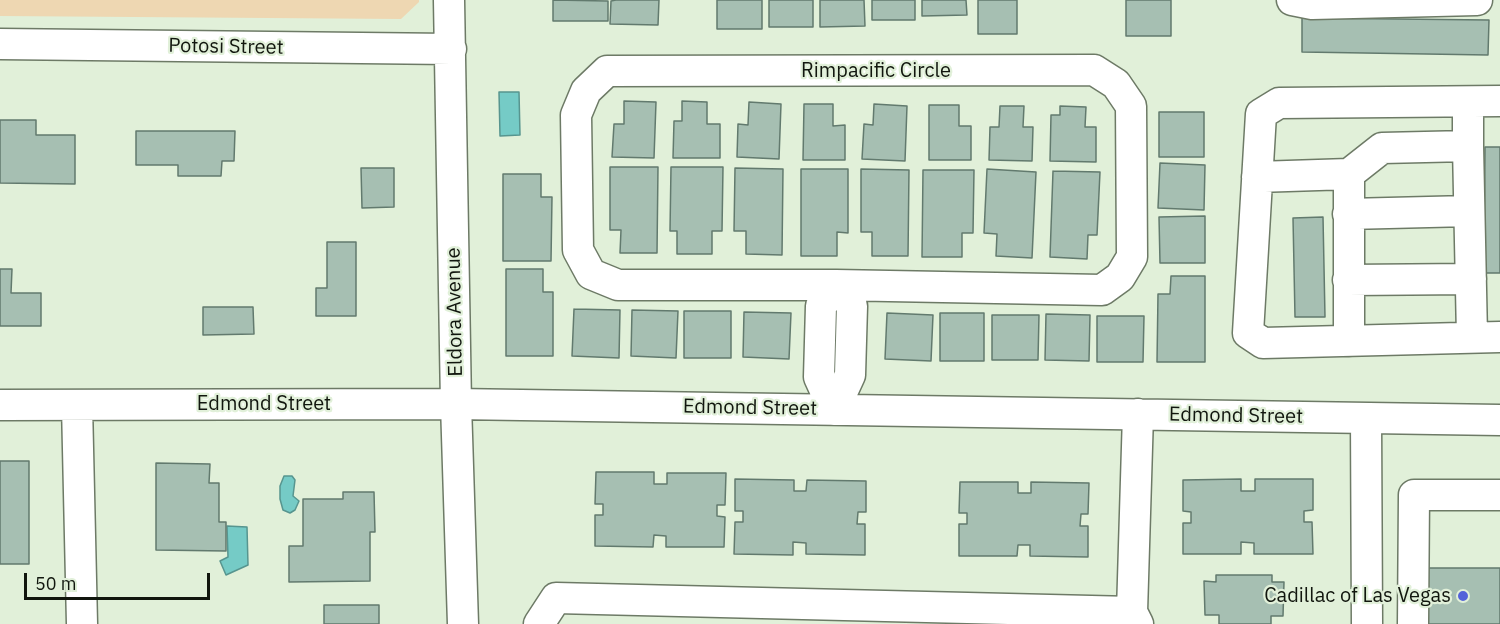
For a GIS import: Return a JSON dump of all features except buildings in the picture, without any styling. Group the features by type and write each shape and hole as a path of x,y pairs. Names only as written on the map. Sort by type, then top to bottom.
{"street":[{"name":"Eldora Avenue","path":"449,0 452,49 456,404 463,624"},
{"path":"1292,0 1311,4 1477,0"},
{"name":"Potosi Street","path":"0,44 452,49"},
{"name":"Rimpacific Circle","path":"1094,70 1116,84 1131,106 1132,257 1120,277 1102,290 836,285 618,285 591,274 578,250 576,115 586,91 607,71 1094,70"},
{"path":"1468,102 1471,279 1486,337 1263,343 1248,333 1261,114 1279,103 1500,101"},
{"path":"1257,177 1349,174 1382,148 1468,146"},
{"path":"1349,174 1349,341"},
{"path":"1348,214 1469,211"},
{"path":"1348,280 1471,279"},
{"path":"834,410 850,375 852,306 836,285"},
{"name":"Edmond Street","path":"0,405 456,404 1500,420"},
{"path":"77,405 82,624"},
{"path":"539,624 556,598 1135,618 1138,414"},
{"path":"1366,417 1367,624"},
{"path":"1413,624 1414,495 1500,495"}],"shaded area":[{"path":"0,0 419,0 419,2 401,19 0,16"}],"water":[{"path":"499,92 519,92 520,135 500,136"},
{"path":"284,476 292,476 295,480 293,496 299,501 295,510 290,513 283,510 280,499 280,486"},
{"path":"227,526 247,527 248,565 226,575 220,561 228,557"}],"place":[{"name":"Cadillac of Las Vegas","path":"1463,596"}]}
